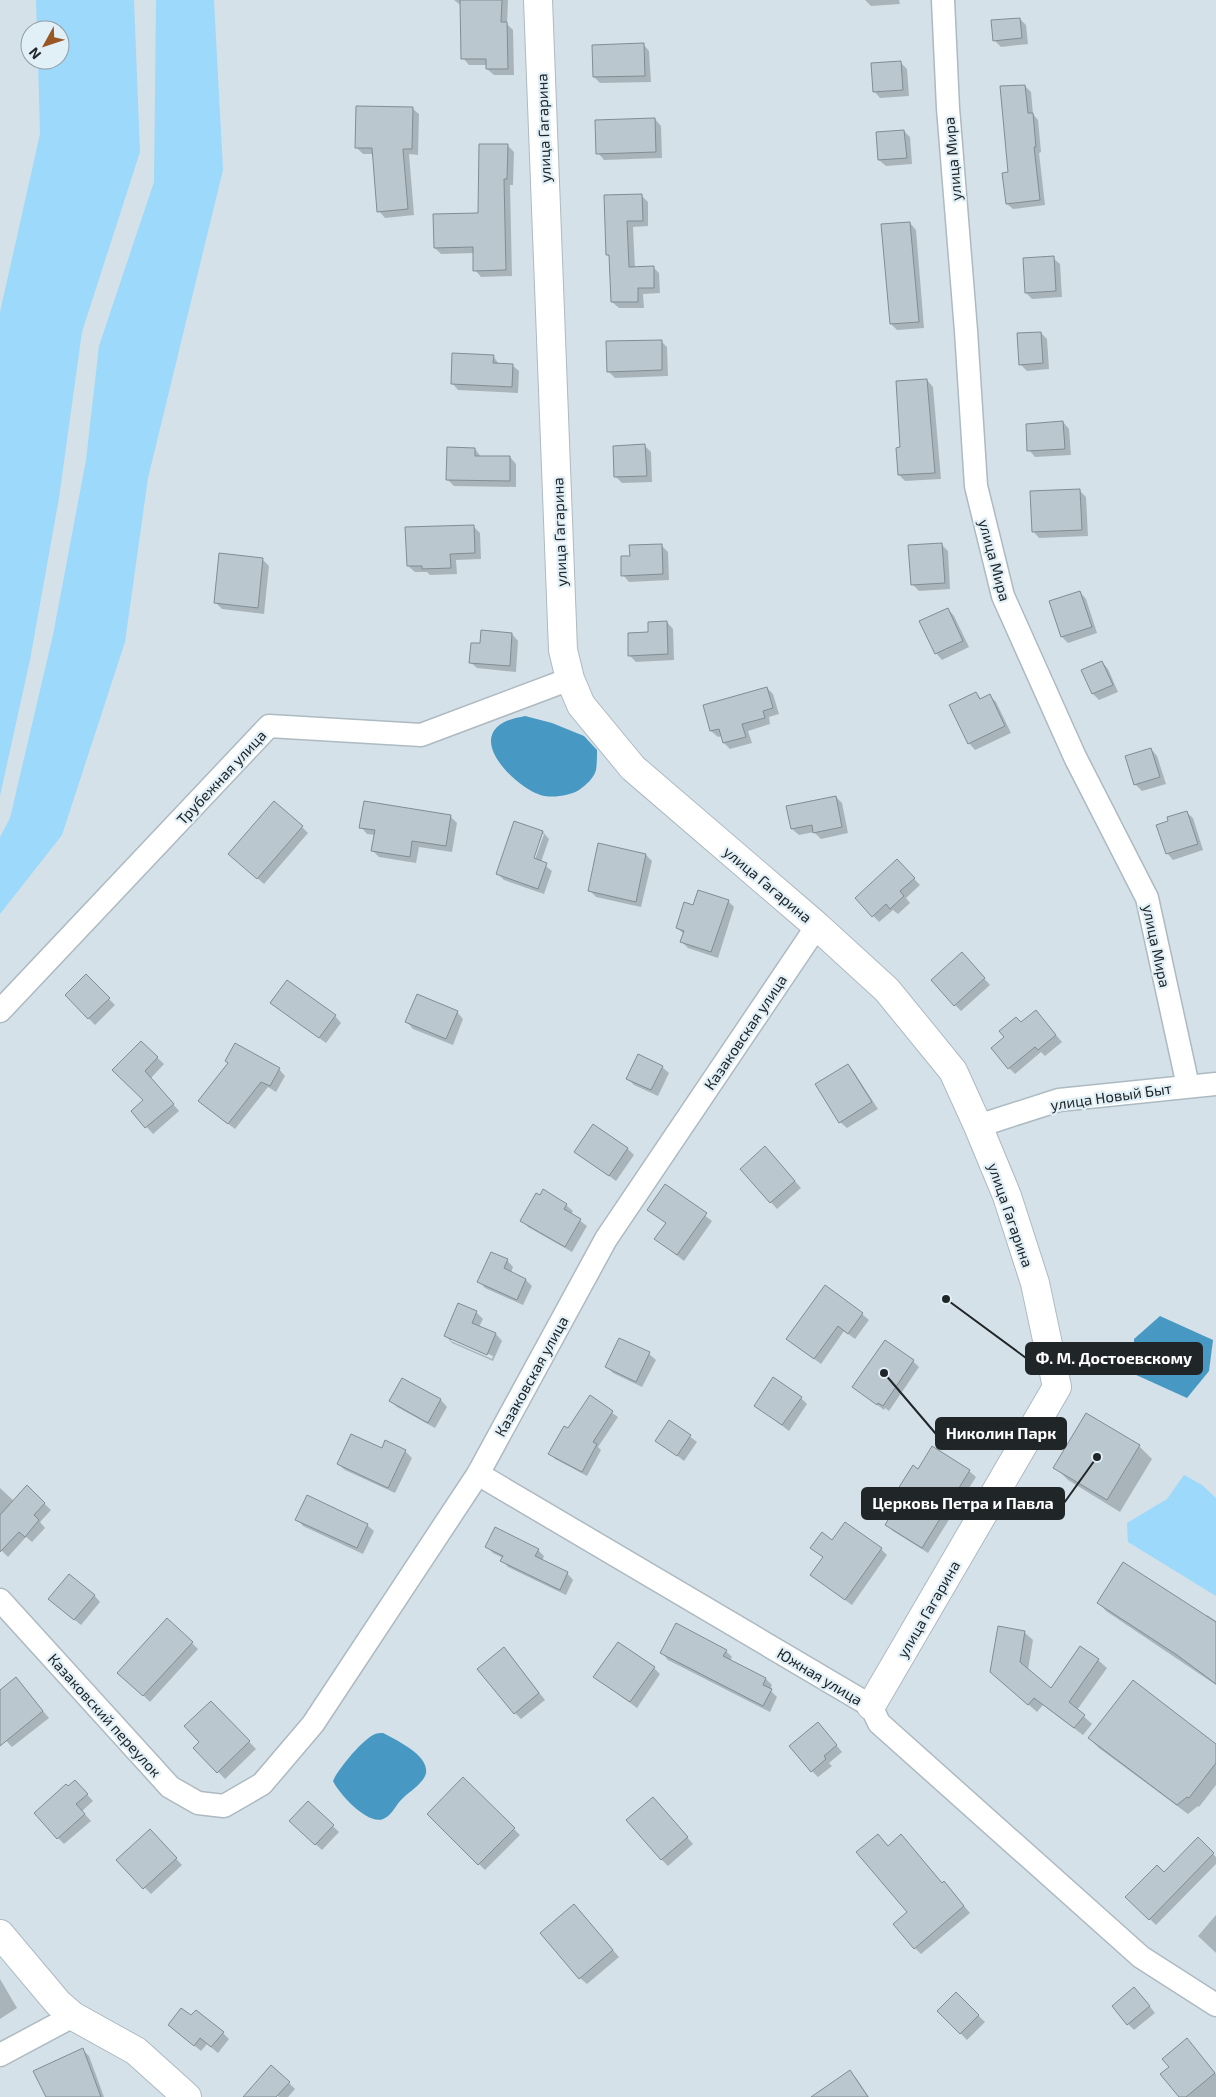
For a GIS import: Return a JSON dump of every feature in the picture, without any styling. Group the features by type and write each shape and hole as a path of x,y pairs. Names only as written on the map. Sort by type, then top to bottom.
{"street":[{"name":"улица Гагарина","path":"538,0 564,650 570,679 581,705 634,768 817,926 887,990 953,1071 1007,1196 1035,1283 1058,1387 870,1706"},
{"name":"улица Мира","path":"943,0 948,108 976,486 1002,596 1075,757 1146,898 1188,1086"},
{"name":"Трубежная улица","path":"0,1011 269,726 421,735 570,679"},
{"name":"Казаковская улица","path":"224,1806 262,1784 313,1724 478,1474 606,1239 817,926"},
{"name":"улица Новый Быт","path":"978,1126 1059,1100 1216,1084"},
{"name":"Южная улица","path":"478,1474 870,1706 879,1723 1135,1952 1216,2004"},
{"name":"Казаковский переулок","path":"0,1600 170,1787 198,1803 224,1806"},
{"path":"0,1934 58,2003 73,2016 136,2051 187,2097"},
{"path":"0,2055 73,2016"}],"shaded area":[{"path":"36,0 134,0 140,152 82,332 59,498 30,660 0,796 0,312 40,134 38,70 70,70 70,20 37,20"},
{"path":"156,0 214,0 223,170 148,478 125,642 62,835 0,914 0,837 10,818 53,635 86,460 99,346 154,182"},
{"path":"525,716 552,723 584,736 597,750 597,765 592,779 575,792 553,797 543,796 530,790 511,776 495,756 491,746 492,736 497,727 503,723"},
{"path":"1160,1316 1213,1340 1209,1371 1187,1398 1134,1374 1134,1339"},
{"path":"1184,1475 1202,1485 1216,1498 1216,1596 1128,1542 1127,1523 1167,1499"},
{"path":"383,1733 417,1754 426,1766 426,1773 420,1783 401,1800 390,1814 379,1820 371,1818 356,1808 336,1787 333,1781 345,1762 364,1742 375,1734"}],"building":[{"path":"460,0 502,0 501,22 507,22 508,69 486,69 486,59 461,59"},
{"path":"1020,18 1022,38 993,41 991,20"},
{"path":"644,43 645,76 593,77 592,45"},
{"path":"901,61 903,90 873,92 871,63"},
{"path":"1025,85 1028,113 1033,113 1036,147 1034,147 1040,200 1006,204 1002,173 1008,172 1000,86"},
{"path":"356,106 413,107 412,149 403,149 408,209 377,212 372,148 355,148"},
{"path":"655,118 656,152 596,154 595,120"},
{"path":"904,130 907,158 878,160 876,132"},
{"path":"479,144 508,144 507,179 504,179 506,270 473,271 473,247 434,248 433,214 478,213"},
{"path":"642,194 643,221 627,221 629,267 654,266 654,288 638,288 638,302 611,302 609,255 606,255 604,195"},
{"path":"910,222 919,322 890,324 881,224"},
{"path":"1054,256 1056,291 1025,293 1023,258"},
{"path":"1041,332 1043,363 1019,365 1017,333"},
{"path":"662,340 662,370 607,372 606,341"},
{"path":"452,353 494,355 493,363 513,364 512,387 451,384"},
{"path":"927,379 935,473 898,475 896,448 900,447 896,381"},
{"path":"1063,421 1065,449 1027,451 1026,424"},
{"path":"645,444 647,476 614,477 613,446"},
{"path":"447,447 475,448 475,456 510,456 510,481 446,480"},
{"path":"1080,489 1082,530 1032,532 1030,491"},
{"path":"474,525 475,553 450,554 451,568 422,569 422,566 407,566 405,527"},
{"path":"942,543 945,583 911,585 908,545"},
{"path":"662,544 663,574 621,576 621,556 630,556 629,545"},
{"path":"219,553 263,558 258,608 214,603"},
{"path":"1080,591 1092,627 1061,637 1049,601"},
{"path":"948,608 963,641 935,654 919,621"},
{"path":"667,621 668,654 628,656 628,633 648,632 648,622"},
{"path":"481,630 512,633 510,666 469,663 471,643 480,643"},
{"path":"1102,661 1113,685 1092,694 1081,670"},
{"path":"767,687 773,708 763,711 765,718 742,724 746,737 723,743 719,729 710,731 703,705"},
{"path":"976,692 980,699 990,694 1005,726 968,744 949,705"},
{"path":"1151,748 1160,777 1134,785 1125,756"},
{"path":"836,796 842,827 813,833 812,825 791,829 786,806"},
{"path":"274,801 303,826 257,879 228,854"},
{"path":"364,801 451,815 446,846 412,841 410,857 371,851 375,830 359,828"},
{"path":"1187,811 1198,844 1166,854 1156,825 1168,821 1167,817"},
{"path":"514,821 543,831 534,858 547,863 538,889 496,874"},
{"path":"598,843 646,854 636,902 588,891"},
{"path":"897,859 915,878 900,891 904,896 890,909 886,904 872,917 855,898"},
{"path":"698,890 729,900 711,952 680,942 684,931 676,928 684,902 693,905"},
{"path":"962,952 985,978 954,1006 931,980"},
{"path":"86,974 110,998 88,1019 65,995"},
{"path":"287,980 336,1015 319,1038 270,1003"},
{"path":"417,994 458,1011 446,1039 405,1022"},
{"path":"1036,1010 1056,1035 1038,1050 1035,1047 1008,1069 991,1048 1004,1037 999,1031 1016,1017 1021,1022"},
{"path":"141,1041 158,1057 145,1071 174,1104 145,1128 131,1111 143,1100 112,1070"},
{"path":"235,1043 280,1068 270,1086 261,1082 228,1124 198,1101 228,1063 225,1061"},
{"path":"638,1054 663,1066 651,1090 626,1079"},
{"path":"848,1064 872,1102 839,1123 815,1084"},
{"path":"593,1124 628,1148 609,1176 574,1152"},
{"path":"765,1146 795,1181 770,1203 740,1169"},
{"path":"665,1184 707,1213 677,1255 654,1239 666,1223 647,1210"},
{"path":"543,1189 567,1204 564,1209 581,1219 565,1247 520,1221 536,1193 540,1195"},
{"path":"491,1252 508,1259 504,1268 526,1279 517,1300 477,1282"},
{"path":"825,1285 863,1313 848,1334 838,1326 814,1359 786,1339"},
{"path":"458,1303 477,1311 472,1323 496,1333 487,1355 444,1336"},
{"path":"619,1338 650,1352 636,1382 605,1367"},
{"path":"885,1340 914,1360 883,1406 878,1403 877,1405 852,1387"},
{"path":"773,1377 802,1397 782,1425 754,1406"},
{"path":"402,1378 441,1399 428,1423 389,1401"},
{"path":"590,1395 613,1411 593,1442 597,1444 582,1472 548,1454 564,1426 568,1428"},
{"path":"1086,1413 1140,1445 1107,1500 1053,1468"},
{"path":"669,1420 691,1435 677,1456 655,1441"},
{"path":"351,1434 382,1448 385,1440 406,1450 388,1488 337,1464"},
{"path":"932,1446 970,1470 922,1548 885,1525 895,1507 889,1503 913,1465 918,1469"},
{"path":"27,1485 45,1503 34,1515 39,1520 25,1537 19,1532 0,1552 0,1515"},
{"path":"307,1495 368,1524 357,1548 295,1520"},
{"path":"845,1522 882,1548 845,1600 810,1575 823,1557 810,1548 822,1532 832,1540"},
{"path":"495,1527 539,1549 535,1556 568,1572 560,1590 500,1561 503,1556 485,1547"},
{"path":"1123,1562 1216,1622 1216,1684 1177,1655 1097,1603"},
{"path":"69,1574 95,1595 74,1620 48,1599"},
{"path":"167,1618 193,1642 143,1696 117,1673"},
{"path":"676,1623 727,1650 723,1656 766,1678 763,1685 772,1689 763,1706 660,1653"},
{"path":"998,1626 1025,1631 1020,1662 1051,1688 1080,1646 1099,1659 1069,1702 1085,1715 1074,1728 1034,1698 1028,1705 990,1672"},
{"path":"618,1642 655,1667 630,1702 593,1677"},
{"path":"504,1647 539,1693 514,1714 477,1669"},
{"path":"16,1677 43,1711 0,1746 0,1690"},
{"path":"1133,1680 1216,1744 1216,1763 1189,1798 1187,1797 1177,1805 1088,1738"},
{"path":"211,1701 250,1741 217,1773 193,1748 199,1742 184,1726"},
{"path":"818,1722 837,1745 824,1756 826,1759 811,1772 789,1746"},
{"path":"463,1777 515,1828 478,1865 427,1814"},
{"path":"75,1780 88,1794 76,1804 85,1814 57,1839 34,1813 66,1784 68,1786"},
{"path":"653,1797 688,1837 661,1860 626,1820"},
{"path":"308,1801 334,1825 315,1845 289,1821"},
{"path":"150,1829 177,1858 143,1889 116,1860"},
{"path":"878,1834 888,1846 901,1834 964,1906 914,1949 893,1924 907,1912 856,1852"},
{"path":"1198,1837 1214,1853 1149,1920 1125,1897 1157,1865 1164,1872"},
{"path":"574,1904 613,1950 579,1979 540,1933"},
{"path":"1134,1987 1150,2006 1127,2025 1112,2006"},
{"path":"956,1992 979,2015 960,2034 937,2011"},
{"path":"181,2008 191,2015 196,2010 224,2032 211,2047 200,2038 194,2046 168,2025"},
{"path":"1187,2038 1215,2073 1186,2097 1179,2097 1160,2074 1169,2067 1162,2059"},
{"path":"83,2048 101,2097 46,2097 33,2071"},
{"path":"271,2065 290,2082 276,2097 243,2097"},
{"path":"850,2070 868,2097 811,2097"}],"place":[{"name":"Ф. М. Достоевскому","path":"946,1299"},
{"name":"Николин Парк","path":"884,1373"},
{"name":"Церковь Петра и Павла","path":"1097,1457"}]}
